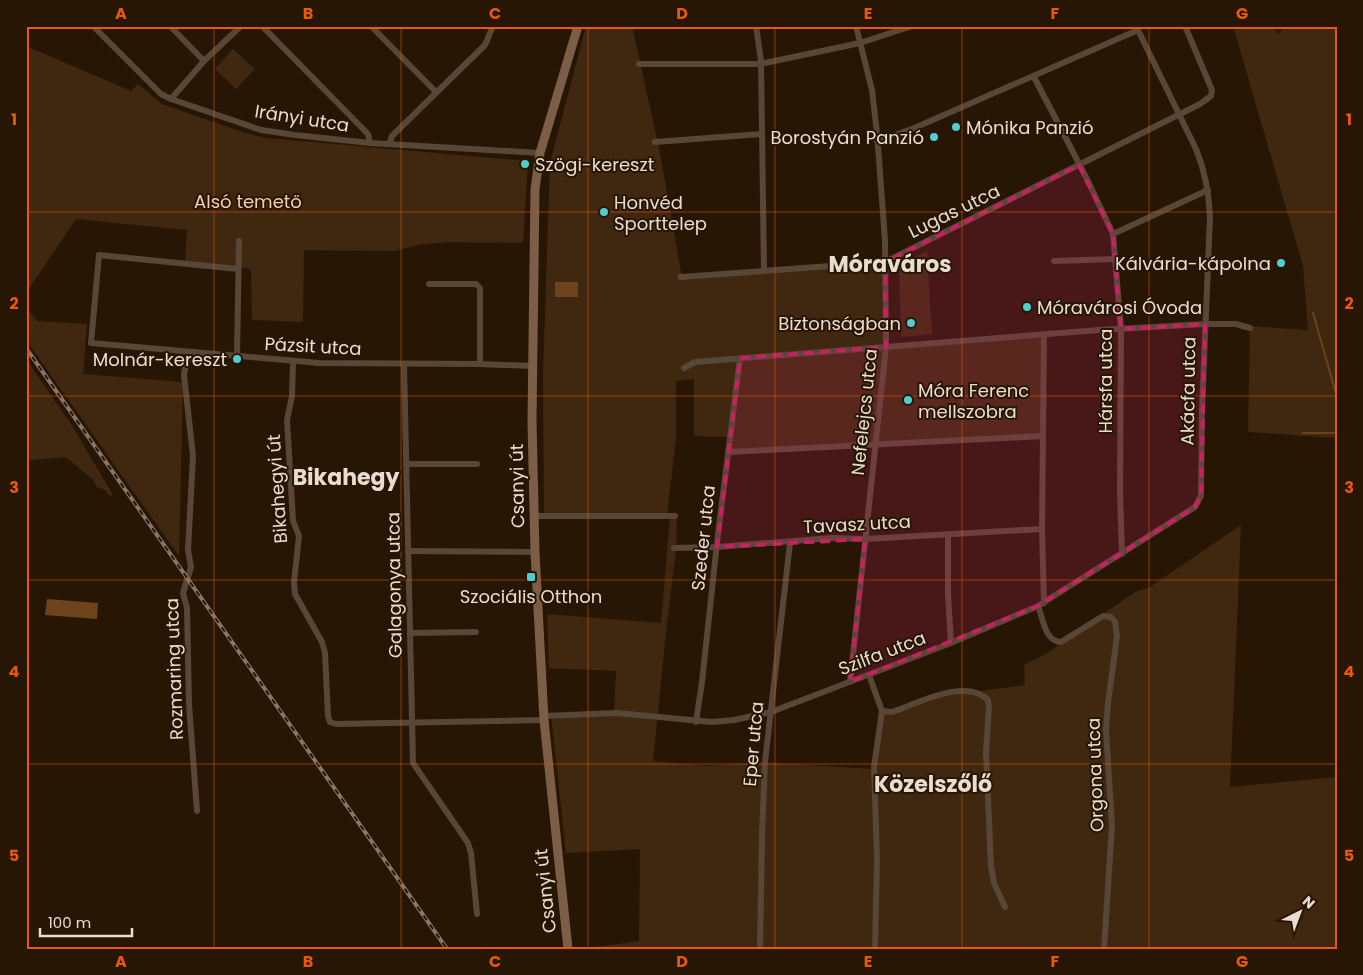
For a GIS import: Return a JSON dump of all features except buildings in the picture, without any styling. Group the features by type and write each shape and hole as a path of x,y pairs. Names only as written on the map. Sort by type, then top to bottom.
{"street":[{"name":"Irányi utca","path":"93,26 161,94 171,100 261,130 389,144 540,153"},
{"path":"170,26 204,61"},
{"path":"171,100 204,61 241,26"},
{"path":"262,26 368,134 370,142"},
{"path":"371,26 436,92"},
{"path":"389,144 392,136 485,45 493,26"},
{"name":"Csanyi út","path":"568,949 544,718 535,552 532,421 536,189 540,153 578,26"},
{"path":"756,26 761,63 764,271"},
{"name":"Nefelejcs utca","path":"850,682 886,346 885,262 877,141 872,90 856,26"},
{"path":"639,64 761,63 860,44 912,26"},
{"name":"Lugas utca","path":"681,277 885,262 1204,102 1211,96 1212,90 1185,26"},
{"path":"877,141 912,129 1034,76 1137,28"},
{"name":"Akácfa utca","path":"1137,28 1201,161 1208,190 1210,217 1205,324 1201,496 1199,502"},
{"name":"Hársfa utca","path":"1034,76 1113,234 1121,329 1120,491 1122,554"},
{"path":"655,142 761,134"},
{"path":"1113,234 1208,190"},
{"path":"237,356 239,242"},
{"name":"Pázsit utca","path":"238,269 99,255 91,343 293,362 533,366"},
{"path":"1054,261 1115,259"},
{"path":"429,284 476,284 480,288 480,364"},
{"path":"684,368 694,362 1121,329 1205,324 1236,324 1250,328"},
{"name":"Orgona utca","path":"1044,335 1041,604 1048,636 1057,642 1061,642 1104,616 1111,617 1116,622 1106,729 1112,826 1104,949"},
{"name":"Rozmaring utca","path":"194,352 186,363 184,375 193,456 188,550 191,567 183,593 187,608 189,704 196,811"},
{"name":"Szeder utca","path":"696,722 740,358"},
{"name":"Bikahegyi út","path":"293,362 292,396 287,420 294,521 299,536 295,588 300,603 322,642 327,666 328,716 333,723 412,722"},
{"name":"Galagonya utca","path":"404,365 414,768 468,843 471,853 477,914"},
{"path":"728,452 1043,436"},
{"path":"406,464 477,464"},
{"name":"Szilfa utca","path":"412,722 544,718 617,713 696,722 712,722 734,720 771,712 869,675 1041,604 1195,507 1199,502"},
{"path":"534,516 675,516"},
{"name":"Tavasz utca","path":"674,548 717,547 832,538 866,539 1042,529"},
{"path":"948,534 948,594 951,642"},
{"name":"Eper utca","path":"760,949 764,781 790,542"},
{"path":"408,551 535,552"},
{"path":"410,633 476,632"},
{"path":"869,675 882,711 874,768 877,859 875,949"},
{"path":"882,711 892,712 953,692 977,693 988,700 986,752 991,866 994,883 1005,907"}],"highlighted area":[{"path":"1079,165 1113,234 1121,329 1205,324 1201,496 1195,507 1038,606 850,682 865,539 717,547 740,358 886,347 885,262"}],"green space":[{"path":"586,26 632,26 659,148 682,277 885,262 887,347 1044,335 1043,436 728,452 730,437 694,436 694,379 676,381 676,439 667,515 544,516 543,375 550,163"},
{"path":"1233,26 1272,26 1278,34 1287,26 1337,26 1337,438 1248,432 1250,326 1308,330 1303,266"},
{"name":"Alsó temető","path":"26,46 131,91 138,84 162,104 245,133 266,138 528,161 523,243 450,242 424,244 393,251 304,250 303,322 252,320 251,269 185,262 187,230 76,219 26,293"},
{"path":"233,49 255,69 236,89 215,69"},
{"path":"927,251 932,334 901,337 899,265"},
{"path":"26,308 37,321 87,324 83,374 183,382 179,556 26,340"},
{"path":"26,359 71,424 113,495 110,496 105,490 97,487 92,479 66,457 32,460 26,458"},
{"path":"677,516 676,550 653,761 707,766 762,762 872,769 880,714 941,696 1025,685 1024,665 1049,652 1135,592 1150,587 1241,525 1230,787 1337,777 1337,949 582,949 639,941 640,849 566,853 551,714 614,712 616,671 549,668 547,614 661,623 670,517"}],"shaded area":[{"path":"555,282 578,282 578,297 555,297"},
{"path":"47,599 98,603 97,619 45,615"}],"waterway":[{"path":"1313,313 1337,397"},
{"path":"1303,433 1337,433"}],"railway":[{"path":"26,348 447,949"}],"place":[{"name":"Mónika Panzió","path":"956,127"},
{"name":"Borostyán Panzió","path":"934,137"},
{"name":"Szögi-kereszt","path":"525,164"},
{"name":"Honvéd Sporttelep","path":"604,212"},
{"name":"Kálvária-kápolna","path":"1281,263"},
{"name":"Móravárosi Óvoda","path":"1027,307"},
{"name":"Biztonságban","path":"911,323"},
{"name":"Molnár-kereszt","path":"237,359"},
{"name":"Móra Ferenc mellszobra","path":"908,400"},
{"name":"Szociális Otthon","path":"531,577"}],"district":[{"name":"Móraváros","path":"890,264"},
{"name":"Bikahegy","path":"346,477"},
{"name":"Közelszőlő","path":"933,784"}]}
